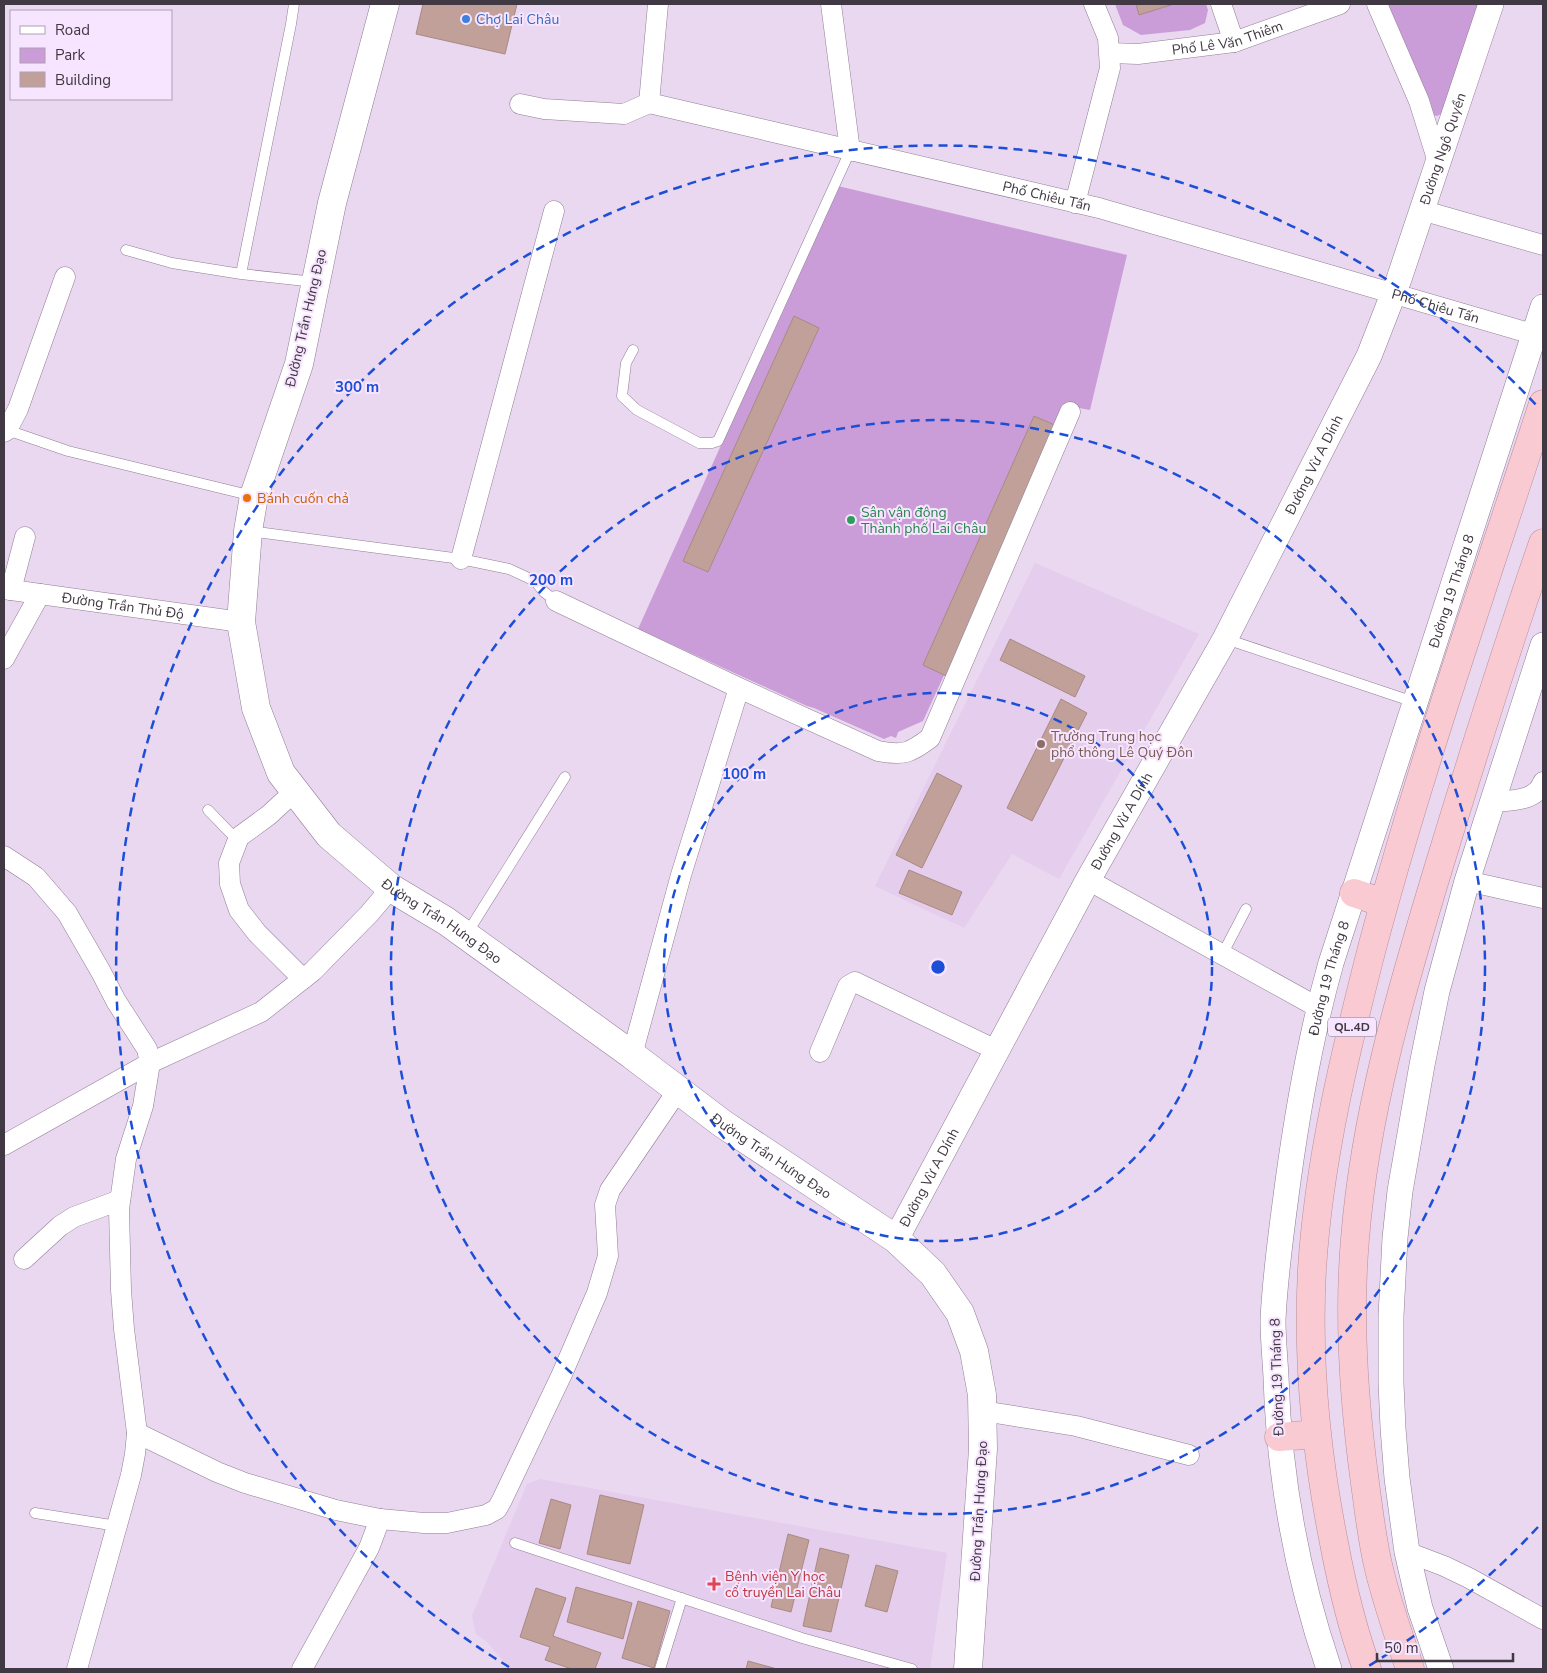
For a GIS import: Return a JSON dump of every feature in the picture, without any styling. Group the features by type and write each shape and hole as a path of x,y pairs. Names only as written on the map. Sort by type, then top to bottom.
{"highway":[{"name":"QL.4D","path":"1367,1669 1343,1591 1327,1508 1317,1434 1311,1344 1312,1270 1319,1204 1345,1054 1384,903 1415,793 1543,404"},
{"name":"QL.4D","path":"1410,1669 1378,1568 1361,1454 1352,1324 1354,1239 1367,1144 1381,1074 1403,985 1462,790 1543,543"},
{"path":"1354,893 1384,903"},
{"path":"1279,1437 1317,1434"}],"main road":[{"name":"Đường Trần Hưng Đạo","path":"385,4 332,203 299,364 254,496 248,531 241,622 256,708 281,774 329,835 391,888 446,921 632,1055 723,1124 896,1239 933,1274 960,1313 974,1351 982,1395 983,1449 968,1669"}],"street":[{"path":"520,104 544,109 624,114 649,103 658,4"},
{"path":"831,4 850,151"},
{"path":"1075,203 1110,68 1108,38 1094,4"},
{"path":"1221,4 1234,42"},
{"name":"Phố Lê Văn Thiêm","path":"1110,53 1138,54 1234,42 1340,4"},
{"path":"1377,4 1419,101 1438,162"},
{"name":"Đường Ngô Quyền","path":"1394,293 1491,4"},
{"name":"Phố Chiêu Tấn","path":"649,103 1098,208 1539,336"},
{"path":"1421,210 1543,245"},
{"path":"461,559 554,211"},
{"path":"5,431 18,408 65,277"},
{"name":"Đường Vừ A Dính","path":"896,1239 1088,880 1225,639 1369,356 1394,293"},
{"name":"Đường 19 Tháng 8","path":"1329,1669 1318,1635 1290,1518 1279,1437 1273,1321 1294,1138 1319,1008 1414,702 1539,336 1543,308"},
{"path":"556,601 739,688 878,751 897,755 915,749 930,738 1070,412"},
{"path":"7,590 25,536"},
{"name":"Đường Trần Thủ Độ","path":"7,590 241,622"},
{"path":"4,659 40,594"},
{"path":"1441,1669 1420,1608 1407,1552 1397,1478 1392,1410 1391,1316 1395,1238 1400,1191 1437,991 1467,880 1543,645"},
{"path":"632,1055 682,874 739,688"},
{"path":"1492,802 1527,798 1541,789 1543,782"},
{"path":"295,791 269,815 239,837 229,863 230,884 238,910 257,933 303,979"},
{"path":"4,856 36,877 66,913 116,1001 146,1049 150,1063 143,1106 126,1159 119,1209 121,1290 126,1349 137,1433 135,1454 131,1475 77,1669"},
{"path":"1088,880 1319,1008"},
{"path":"1467,880 1543,898"},
{"path":"4,1145 150,1063 261,1012 313,971 391,888"},
{"path":"820,1052 848,986 855,982 998,1051"},
{"path":"137,1433 217,1472 245,1483 336,1510 380,1519 424,1523 447,1523 486,1515 496,1508 505,1493 562,1374 597,1293 608,1256 605,1205 610,1190 678,1090"},
{"path":"24,1259 60,1226 74,1217 120,1200"},
{"path":"983,1411 1076,1426 1189,1455"},
{"path":"302,1669 369,1548 380,1519"},
{"path":"1407,1552 1469,1578 1543,1619"}],"lane":[{"path":"241,274 294,4"},
{"path":"633,350 626,363 622,396 637,410 699,443 718,441 850,151"},
{"path":"126,250 172,263 241,274 316,282"},
{"path":"5,431 68,452 254,496"},
{"path":"248,531 461,559 509,569 535,581 544,592 556,601"},
{"path":"1225,639 1414,702"},
{"path":"465,936 565,777"},
{"path":"208,810 238,841"},
{"path":"1222,955 1246,908"},
{"path":"35,1513 116,1526"},
{"path":"515,1543 802,1638 912,1669"},
{"path":"660,1669 682,1598"}],"shaded area":[{"name":"Trường Trung học phổ thông Lê Quý Đôn","path":"1035,563 1199,634 1059,879 1012,854 964,928 875,886"},
{"name":"Bệnh viện Y học cổ truyền Lai Châu","path":"540,1479 947,1553 930,1669 510,1669 487,1642 476,1634 472,1616 527,1484"}],"green space":[{"path":"1115,4 1206,4 1208,10 1205,23 1190,30 1141,35 1123,25"},
{"path":"1387,4 1481,4 1441,114 1437,116 1433,115"},
{"name":"Sân vận động Thành phố Lai Châu","path":"838,186 1127,255 1090,410 1068,406 923,721 898,732 896,738 891,736 884,739 638,629"}],"building":[{"name":"Chợ Lai Châu","path":"423,4 517,4 505,54 416,34"},
{"path":"1136,4 1174,4 1139,15"},
{"path":"794,316 819,328 708,572 683,561"},
{"path":"1034,416 1057,426 946,676 923,665"},
{"path":"1010,639 1085,676 1075,697 1000,660"},
{"path":"1061,699 1087,713 1032,821 1007,808"},
{"path":"937,773 962,786 922,868 896,855"},
{"path":"909,870 962,892 952,915 899,893"},
{"path":"600,1495 644,1505 630,1564 587,1554"},
{"path":"551,1499 571,1505 560,1549 539,1543"},
{"path":"788,1534 809,1540 791,1612 771,1607"},
{"path":"820,1548 849,1555 831,1632 803,1626"},
{"path":"876,1565 898,1571 887,1612 865,1606"},
{"path":"576,1587 632,1603 623,1639 567,1622"},
{"path":"536,1588 566,1598 553,1636 601,1653 595,1669 572,1669 545,1660 550,1647 520,1637"},
{"path":"638,1601 670,1611 654,1668 622,1658"},
{"path":"748,1661 777,1669 746,1669"}],"place":[{"name":"Chợ Lai Châu","path":"466,19"},
{"name":"Bánh cuốn chả","path":"247,498"},
{"name":"Sân vận động Thành phố Lai Châu","path":"851,520"},
{"name":"Trường Trung học phổ thông Lê Quý Đôn","path":"1041,744"},
{"name":"Bệnh viện Y học cổ truyền Lai Châu","path":"714,1584"}]}
